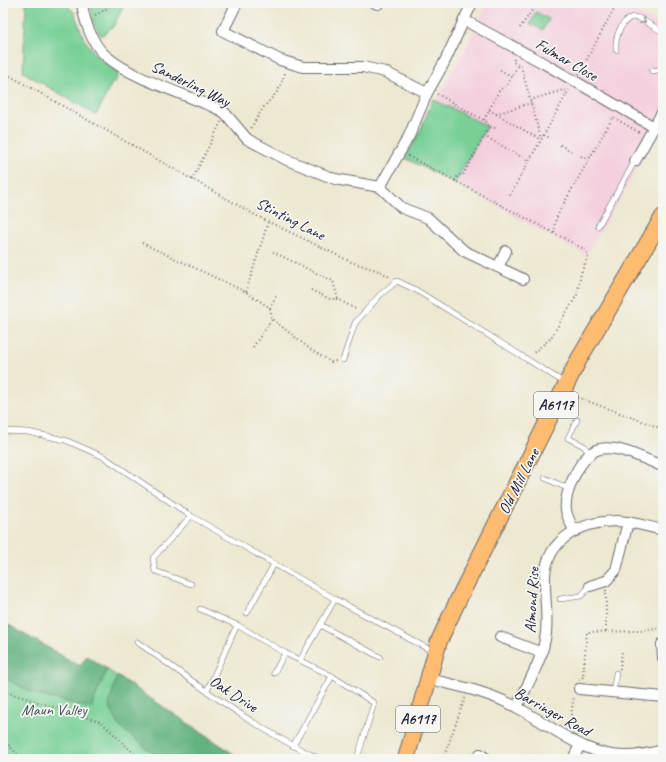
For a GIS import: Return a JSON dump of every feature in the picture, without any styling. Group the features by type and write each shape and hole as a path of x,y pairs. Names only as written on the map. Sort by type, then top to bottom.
{"main road":[{"name":"Old Mill Lane","path":"406,759 439,641 458,598 580,358 663,217"}],"street":[{"name":"Sanderling Way","path":"82,3 84,17 97,46 105,55 118,65 226,113 247,139 287,160 335,179 380,187"},
{"path":"237,3 223,31 290,63 303,67 363,67 385,72 427,93"},
{"path":"472,3 444,63 427,93 409,136 380,187 402,208 428,218 464,251 523,279"},
{"name":"Fulmar Close","path":"464,20 545,64 654,127"},
{"path":"635,161 663,112"},
{"path":"498,267 506,251"},
{"path":"574,530 566,510 566,496 580,467 589,453 600,449 615,449 662,466"},
{"name":"Almond Rise","path":"517,707 542,653 546,633 546,574 549,556 558,543 574,530 614,521 628,522 663,530"},
{"path":"590,586 606,581 616,570 628,522"},
{"name":"Almond Rise","path":"500,637 542,653"},
{"path":"662,640 663,658"},
{"name":"Barringer Road","path":"429,679 468,689 517,707 580,745 601,753 626,756 663,750"},
{"path":"576,686 613,693 663,697"},
{"path":"573,759 580,745"}],"lane":[{"path":"616,50 615,39 624,23 632,17 639,18 663,32"},
{"path":"652,72 663,69"},
{"path":"598,226 635,161"},
{"path":"343,360 355,323 380,295 397,281 416,290 526,359 565,388"},
{"path":"577,420 568,438 584,446 589,453"},
{"path":"3,431 28,432 65,440 104,457 191,516 335,599 436,652"},
{"path":"545,478 569,489"},
{"path":"191,516 153,558 155,570 191,584"},
{"path":"247,613 274,564"},
{"path":"560,599 581,596 590,586"},
{"path":"300,660 335,599"},
{"path":"200,609 237,625 285,653 332,676 374,703 357,759"},
{"path":"207,691 237,625"},
{"path":"320,626 380,657"},
{"name":"Oak Drive","path":"137,642 207,691 293,746 320,759"},
{"path":"274,673 285,653"},
{"path":"613,693 616,673"},
{"path":"293,746 332,676"}],"path":[{"path":"84,17 105,10 111,3"},
{"path":"520,28 537,3"},
{"path":"578,75 617,3"},
{"path":"514,59 513,62 521,66 541,140"},
{"path":"247,139 254,121 278,91 290,63"},
{"path":"484,120 500,89 506,87 518,65"},
{"path":"500,70 512,76"},
{"name":"Stinting Lane","path":"3,72 268,222 351,262 379,270 397,281"},
{"path":"510,195 571,87"},
{"path":"530,100 563,90 568,92"},
{"path":"448,101 484,120 487,122 489,127"},
{"path":"496,114 531,103"},
{"path":"489,110 541,140"},
{"path":"192,180 226,113"},
{"path":"554,233 555,222 559,212 612,117 641,133"},
{"path":"455,181 458,175 463,174 489,127"},
{"path":"489,127 496,128"},
{"path":"544,135 551,139"},
{"path":"484,136 529,161"},
{"path":"560,145 571,150"},
{"path":"400,152 586,250 588,256 581,272 577,295 550,339 526,359"},
{"path":"581,156 588,160"},
{"path":"246,292 268,222"},
{"path":"142,242 246,292 270,308"},
{"path":"273,252 333,281 338,299"},
{"path":"311,290 330,299 338,299 363,314"},
{"path":"276,296 270,308 272,319 310,349 331,362 343,360"},
{"path":"253,347 272,319"},
{"path":"565,388 662,429 663,424"},
{"path":"606,581 606,631"},
{"path":"568,738 576,686 583,677 587,632 639,631 663,628 662,640"},
{"path":"616,673 620,674 622,651"},
{"path":"443,759 468,689"},
{"path":"3,691 101,722 140,759"},
{"path":"3,739 18,756 25,759"}],"shaded area":[{"path":"488,3 609,3 631,9 663,27 663,124 586,256 455,183 486,126 436,100 469,42"}],"green space":[{"path":"26,3 64,3 74,12 84,39 96,55 119,73 115,82 112,83 96,115 23,72"},
{"path":"90,3 125,3 113,27 101,36 94,24"},
{"path":"536,12 549,19 543,30 530,24"},
{"path":"433,99 487,126 455,183 405,158 418,136"},
{"name":"Maun Valley","path":"3,622 80,666 87,656 241,759 3,759"},
{"path":"3,622 80,666 87,656 107,669 91,708 37,695 3,677"},
{"path":"117,676 241,759 160,759 120,727 109,705"}]}
